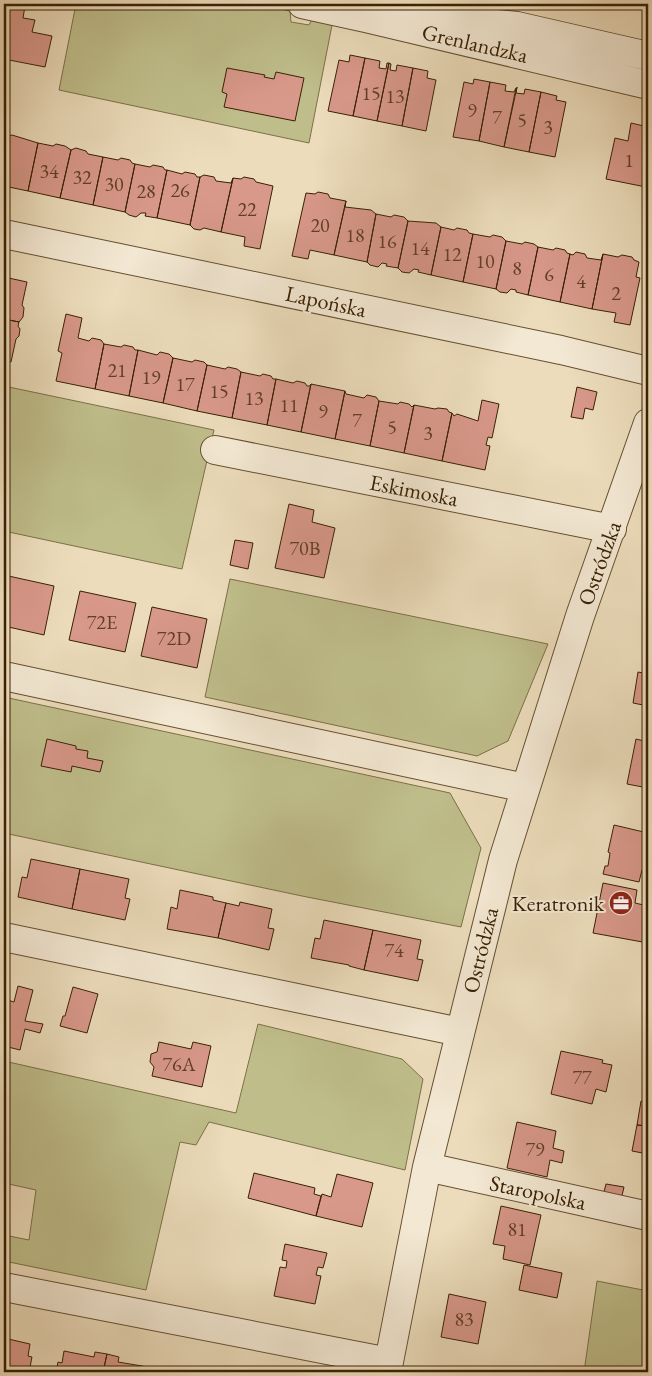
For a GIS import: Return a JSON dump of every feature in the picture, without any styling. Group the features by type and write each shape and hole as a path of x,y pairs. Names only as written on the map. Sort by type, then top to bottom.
{"street":[{"name":"Grenlandzka","path":"302,4 648,85"},
{"path":"392,4 477,22 516,26 648,56"},
{"name":"Lapońska","path":"4,234 561,350 648,371"},
{"name":"Ostródzka","path":"388,1367 427,1167 503,860 580,616 648,423"},
{"name":"Eskimoska","path":"216,450 612,529"},
{"path":"4,676 526,788"},
{"path":"4,937 460,1032"},
{"name":"Staropolska","path":"427,1167 648,1216"},
{"path":"4,1287 388,1367"}],"shaded area":[{"path":"76,4 258,4 290,11 291,22 309,25 314,15 333,20 309,143 59,90"},
{"path":"4,386 214,430 182,569 4,531"},
{"path":"230,579 548,644 508,741 477,756 205,697"},
{"path":"4,697 450,793 481,848 461,927 302,896 4,833"},
{"path":"258,1024 402,1059 423,1079 405,1170 209,1122 196,1145 180,1142 146,1290 4,1261 4,1235 29,1240 36,1190 4,1183 4,1061 236,1113"},
{"path":"597,1281 648,1291 648,1372 584,1372"}],"building":[{"path":"4,4 25,6 23,18 35,20 32,32 52,36 45,67 4,59"},
{"path":"597,4 620,4 619,9"},
{"path":"350,55 365,58 353,116 328,111 339,60 349,62"},
{"path":"365,58 380,61 379,68 386,69 387,63 389,63 377,121 353,116"},
{"path":"389,63 391,64 390,70 396,71 397,65 413,68 402,126 377,121"},
{"path":"227,68 265,75 264,77 274,79 276,72 304,78 295,121 224,107 227,94 222,92"},
{"path":"413,68 428,71 427,78 436,80 426,131 402,126"},
{"path":"474,79 490,82 479,141 453,137 464,82 473,84"},
{"path":"490,82 506,85 505,91 514,92 516,88 504,147 479,141"},
{"path":"517,87 516,93 524,94 525,89 541,92 529,152 504,147"},
{"path":"541,92 557,96 556,100 566,102 555,157 529,152"},
{"path":"631,123 648,127 648,190 645,189 646,187 606,179 615,138 628,141"},
{"path":"12,135 38,143 28,191 4,186 4,147 6,137"},
{"path":"38,143 53,146 56,144 71,150 60,198 28,191"},
{"path":"76,148 86,151 88,154 103,157 93,205 60,198 71,150"},
{"path":"103,157 118,160 121,158 130,160 135,164 125,212 93,205"},
{"path":"135,164 150,167 153,165 167,170 157,218 145,216 146,213 141,213 136,217 125,212"},
{"path":"167,170 182,174 185,172 195,174 197,177 200,177 190,225 157,218"},
{"path":"204,175 214,177 216,181 231,183 233,178 221,232 204,228 200,230 194,229 190,225 200,177"},
{"path":"244,177 273,186 260,249 244,246 245,237 221,232 233,178 241,179"},
{"path":"318,192 328,194 330,198 346,201 334,255 310,250 308,259 292,256 306,193 315,194"},
{"path":"346,201 345,207 371,210 376,214 367,262 334,255"},
{"path":"376,214 404,217 408,221 398,268 386,266 387,264 382,263 378,267 367,262"},
{"path":"408,221 436,223 441,227 431,275 414,269 409,273 402,272 398,268"},
{"path":"441,227 467,230 473,234 463,282 431,275"},
{"path":"473,234 490,237 493,235 502,237 506,241 496,289 463,282"},
{"path":"506,241 522,244 525,242 538,247 528,295 511,289 507,293 496,289"},
{"path":"538,247 553,250 556,248 565,250 570,254 560,302 528,295"},
{"path":"576,252 585,254 587,258 601,260 603,254 592,309 560,302 570,254 573,255"},
{"path":"603,254 632,257 639,262 636,277 640,278 630,325 614,322 616,313 592,309"},
{"path":"4,277 27,282 22,305 24,308 23,317 19,322 4,319"},
{"path":"66,314 82,318 78,338 89,341 92,338 101,340 104,344 95,389 56,381 62,353 58,351"},
{"path":"4,319 19,322 19,336 16,339 11,362 4,361"},
{"path":"104,344 121,347 124,345 138,350 129,396 95,389"},
{"path":"138,350 157,355 160,352 169,354 173,358 163,403 129,396"},
{"path":"173,358 192,362 195,360 204,362 207,365 197,411 163,403"},
{"path":"207,365 225,369 228,367 241,372 232,418 197,411"},
{"path":"241,372 260,376 263,374 276,379 267,425 232,418"},
{"path":"276,379 293,383 297,381 305,383 307,386 311,384 301,432 267,425"},
{"path":"311,384 345,391 335,439 301,432"},
{"path":"577,387 597,392 593,410 585,408 583,419 571,417"},
{"path":"345,391 346,394 364,398 367,395 376,397 379,401 370,446 335,439"},
{"path":"482,400 499,404 492,438 488,437 486,445 490,446 485,470 442,461 452,413 454,416 457,414 478,421"},
{"path":"379,401 398,404 400,402 409,404 412,407 414,405 404,453 370,446"},
{"path":"414,405 447,409 452,413 442,461 404,453"},
{"path":"289,504 314,510 312,522 335,528 324,578 275,568"},
{"path":"235,540 253,543 248,569 230,565"},
{"path":"4,575 54,586 44,635 4,626"},
{"path":"80,591 136,603 125,652 69,640"},
{"path":"152,607 207,619 197,668 141,656"},
{"path":"638,672 648,674 648,706 633,703"},
{"path":"47,739 88,751 87,758 103,761 100,772 72,766 71,772 41,766"},
{"path":"636,739 648,742 648,788 627,784"},
{"path":"614,825 648,833 648,872 642,870 639,882 603,874 605,866 608,866 610,853 608,852"},
{"path":"31,859 80,869 72,909 18,897 22,877 27,878"},
{"path":"80,869 129,879 125,898 130,899 125,920 72,909"},
{"path":"603,883 637,890 635,903 648,906 648,943 593,933"},
{"path":"180,890 213,897 213,900 226,903 218,938 167,929 171,907 177,909"},
{"path":"240,902 272,909 268,928 274,929 269,950 218,938 226,903 239,906"},
{"path":"324,920 373,930 364,970 349,965 311,958 315,938 320,939"},
{"path":"373,930 421,940 417,959 423,960 418,981 364,970"},
{"path":"18,986 33,990 25,1021 43,1024 40,1033 25,1029 20,1050 4,1046 4,999 14,1002"},
{"path":"73,987 98,994 87,1033 60,1026 63,1016 65,1016"},
{"path":"159,1042 191,1049 193,1042 211,1046 202,1087 152,1076 154,1067 150,1062 151,1054 157,1052"},
{"path":"561,1051 603,1060 602,1063 612,1065 606,1092 596,1089 592,1104 551,1094"},
{"path":"641,1101 648,1103 648,1126 637,1125"},
{"path":"517,1122 556,1131 553,1148 564,1151 562,1163 550,1160 547,1177 507,1168"},
{"path":"637,1125 648,1126 648,1154 632,1151"},
{"path":"254,1173 315,1188 314,1194 321,1196 316,1216 248,1198"},
{"path":"337,1174 373,1183 362,1227 316,1216 322,1194 331,1197"},
{"path":"606,1184 624,1187 621,1200 603,1196"},
{"path":"501,1206 541,1215 530,1265 503,1259 505,1246 493,1244"},
{"path":"285,1244 327,1253 323,1268 318,1267 316,1275 321,1276 315,1304 274,1296 280,1267 286,1268 287,1261 282,1260"},
{"path":"524,1265 562,1273 557,1298 519,1290"},
{"path":"449,1294 486,1302 478,1344 441,1337"},
{"path":"4,1338 30,1344 28,1356 32,1357 29,1372 4,1372"},
{"path":"64,1351 94,1357 95,1352 107,1354 103,1372 56,1372 58,1362 62,1363"},
{"path":"107,1354 119,1357 118,1362 148,1367 147,1372 103,1372"}],"place":[{"name":"Keratronik","path":"621,903"}]}
